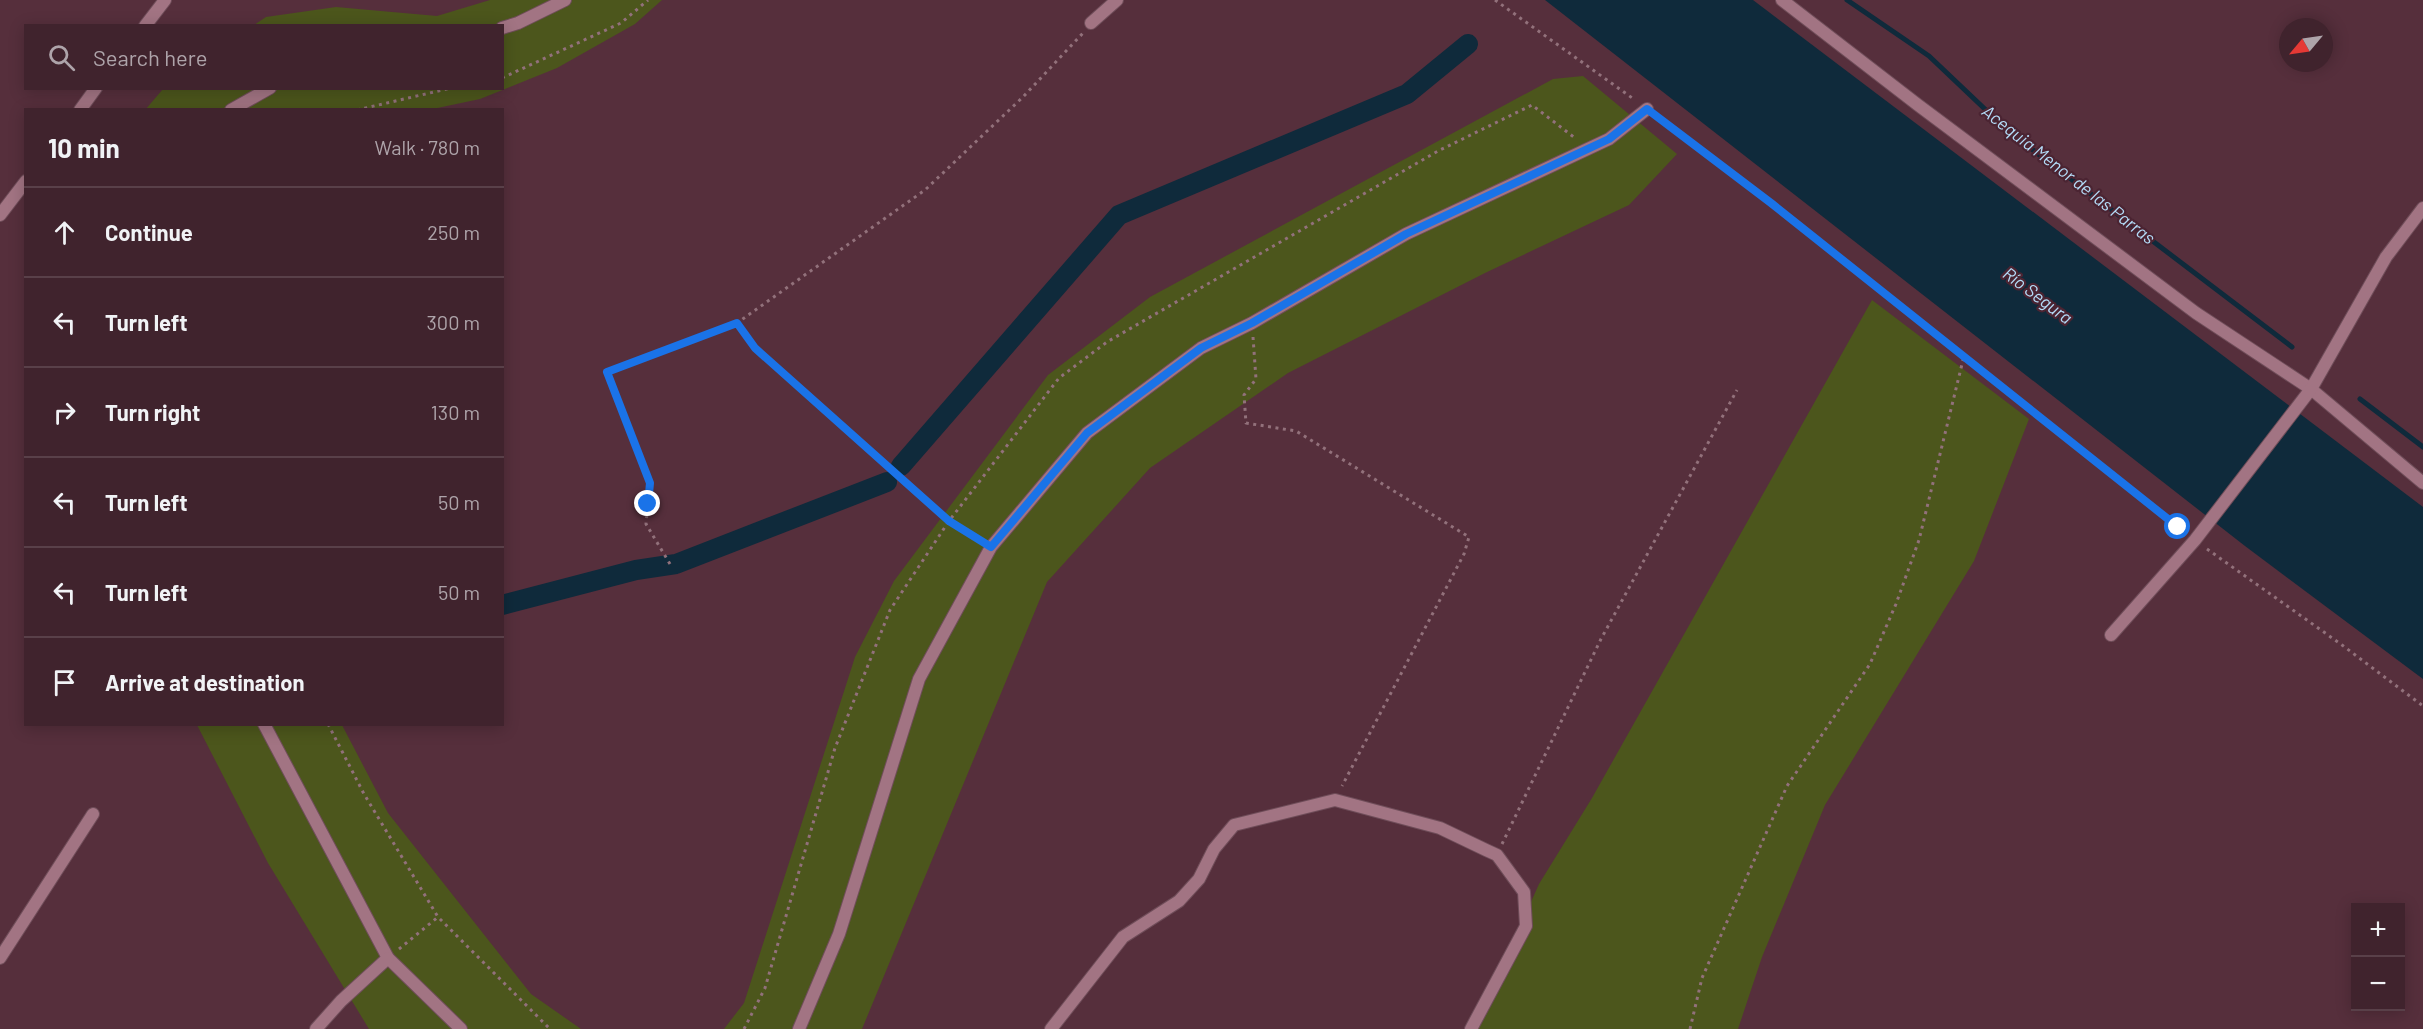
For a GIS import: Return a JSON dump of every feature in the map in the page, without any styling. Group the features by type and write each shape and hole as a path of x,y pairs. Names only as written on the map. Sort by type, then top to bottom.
{"street":[{"path":"147,24 165,0"},
{"path":"504,27 519,23 565,0"},
{"path":"1091,23 1116,0"},
{"path":"1782,0 1928,113 2186,306 2311,389 2423,483"},
{"path":"81,108 95,90"},
{"path":"235,108 266,90"},
{"path":"799,1029 839,934 920,679 991,547 1087,433 1201,348 1252,323 1406,234 1609,139 1647,109"},
{"path":"0,215 24,184"},
{"path":"2111,635 2195,540 2311,389 2386,257 2423,208"},
{"path":"265,726 388,958 461,1029"},
{"path":"1051,1029 1123,937 1179,901 1199,879 1214,849 1234,825 1335,800 1440,828 1497,855 1524,892 1526,926 1471,1029"},
{"path":"0,958 93,814"},
{"path":"316,1029 388,958"}],"path":[{"path":"504,77 621,23 648,0"},
{"path":"1495,0 1647,109 1964,356 2195,540 2423,706"},
{"path":"670,564 646,524 650,483 607,372 737,323 925,190 1023,97 1091,23"},
{"path":"366,108 443,90"},
{"path":"744,1029 765,988 835,748 890,610 949,521 1059,378 1107,342 1437,151 1532,105 1566,129 1587,150"},
{"path":"737,323 755,348 949,521 991,547"},
{"path":"1252,323 1256,379 1244,395 1246,423 1296,431 1468,537 1464,554 1335,800"},
{"path":"1690,1029 1702,978 1787,786 1870,664 1896,604 1919,540 1964,356"},
{"path":"1497,855 1601,639 1737,390"},
{"path":"329,726 364,794 438,917 550,1029"},
{"path":"388,958 438,917"}],"green space":[{"path":"490,0 662,0 635,24 557,68 504,89 504,24 256,24 266,17 336,7 437,16"},
{"path":"1583,76 1677,154 1629,205 1485,273 1288,373 1150,468 1047,582 862,1029 724,1029 744,1003 855,657 894,581 1048,375 1150,297 1553,79"},
{"path":"162,90 502,90 480,99 437,108 147,108"},
{"path":"1872,300 2029,419 1974,561 1825,805 1762,957 1738,1029 1474,1029 1539,884 1592,798"},
{"path":"198,726 343,726 388,813 531,994 581,1029 369,1029 268,863"}],"water":[{"name":"Río Segura","path":"1545,0 1753,0 2423,507 2423,679 2245,546"}],"waterway":[{"name":"Acequia Menor de las Parras","path":"1847,0 1929,56 2008,131 2292,347"},
{"path":"901,466 1119,215 1407,94 1468,44"},
{"name":"Acequia Menor de las Parras","path":"2360,399 2423,447"},
{"path":"504,604 636,570 676,564 887,482"}],"route":[{"path":"648,504 650,483 607,372 737,323 755,348 949,521 991,547 1087,433 1201,348 1252,323 1406,234 1609,139 1647,109 1771,203 2178,527"}]}
